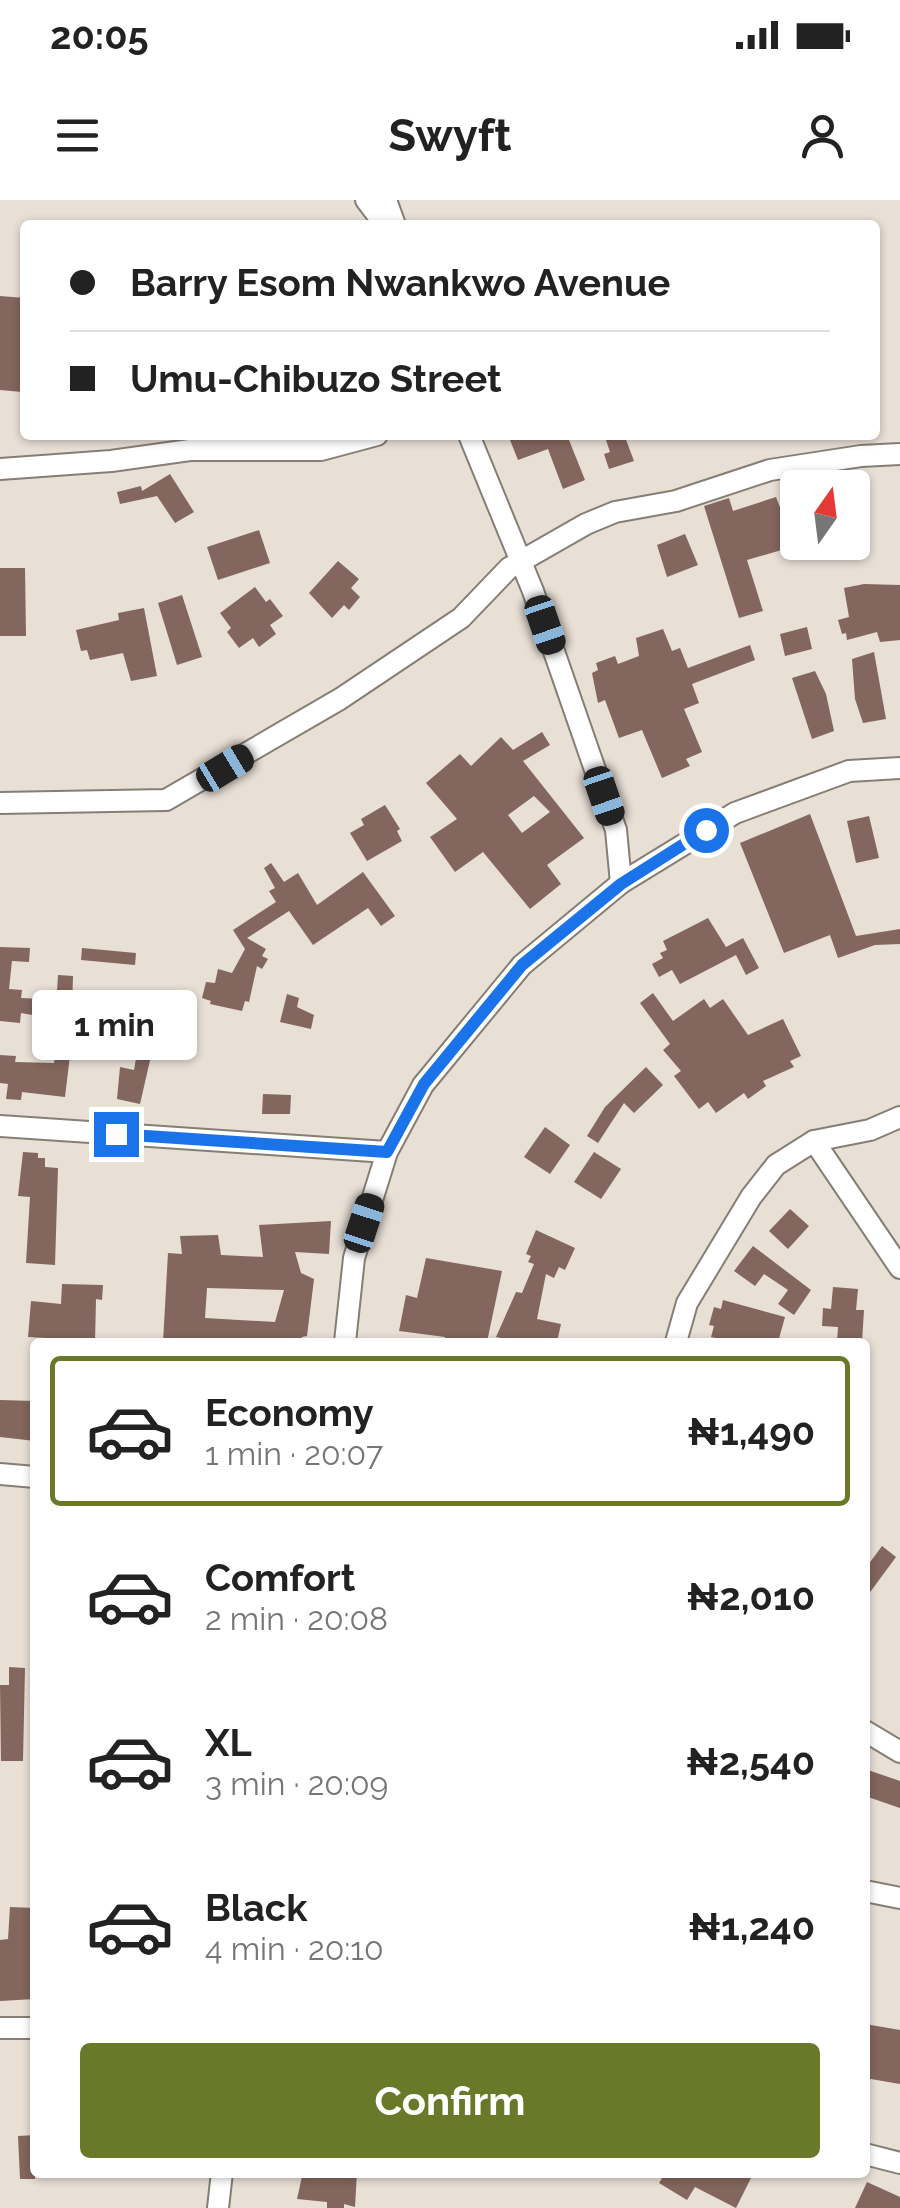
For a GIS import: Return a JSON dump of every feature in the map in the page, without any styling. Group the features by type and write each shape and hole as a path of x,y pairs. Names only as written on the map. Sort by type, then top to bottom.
{"street":[{"path":"366,200 381,220"},
{"path":"0,469 111,462 190,450 321,450 358,440"},
{"path":"471,440 520,560 616,830 621,884"},
{"path":"0,803 166,800 340,700 461,618 486,589 520,560 615,512 676,501 770,470 900,454"},
{"path":"345,1338 354,1258 387,1152 424,1084 522,965 621,884 734,812 849,771 900,768"},
{"path":"677,1338 687,1303 751,1197 776,1165 814,1141 870,1130 900,1117"},
{"path":"0,1126 387,1152"},
{"path":"814,1141 900,1268"},
{"path":"0,1474 30,1477"},
{"path":"870,1734 900,1752"},
{"path":"870,1892 900,1898"},
{"path":"0,2028 30,2028"},
{"path":"870,2155 900,2163"},
{"path":"218,2208 221,2178"}],"building":[{"path":"0,296 20,298 20,392 0,390"},
{"path":"510,440 569,440 585,480 563,489 548,449 518,460"},
{"path":"606,440 626,440 634,461 609,469 604,454 610,452"},
{"path":"170,474 194,512 175,523 157,496 120,504 117,492 141,486 142,491"},
{"path":"776,497 780,507 780,550 747,560 763,611 739,618 704,506 729,498 733,511"},
{"path":"259,530 270,563 218,580 207,547"},
{"path":"685,534 698,565 667,577 657,545"},
{"path":"338,561 359,579 351,588 360,597 349,610 344,605 332,618 309,593"},
{"path":"0,568 25,568 26,636 0,636"},
{"path":"900,585 900,640 880,642 877,632 847,640 846,633 842,634 838,620 849,617 844,588"},
{"path":"255,587 283,616 270,625 276,634 259,647 253,638 239,648 220,613"},
{"path":"182,595 202,657 177,665 158,603"},
{"path":"144,608 157,676 131,681 123,653 90,660 87,650 81,651 76,630 119,620 118,613"},
{"path":"807,627 812,649 785,656 780,634"},
{"path":"663,629 672,651 680,648 688,668 750,645 755,660 692,684 699,703 684,709 702,752 686,759 690,766 662,778 642,730 619,738 605,700 598,703 592,673 598,670 596,663 615,656 618,664 639,656 636,638"},
{"path":"874,652 886,719 863,723 855,699 852,659"},
{"path":"815,671 826,694 834,731 812,739 792,678"},
{"path":"542,732 550,745 523,761 584,838 547,865 561,884 530,909 483,852 455,872 430,837 457,819 426,783 460,754 471,766 501,737 513,750","holes":["534,796 550,812 522,833 508,815"]},
{"path":"385,805 400,829 397,831 402,841 367,861 350,833 364,825 361,819"},
{"path":"810,814 856,936 900,929 900,944 875,945 838,958 830,935 784,953 740,843"},
{"path":"869,816 879,858 856,863 847,821"},
{"path":"271,863 284,882 298,873 317,905 363,872 395,916 381,926 368,908 313,945 289,911 247,938 266,949 262,956 268,959 262,969 257,966 249,1002 245,1001 242,1011 210,1004 202,998 206,982 215,983 218,969 232,973 245,949 233,930 276,902 269,891 275,888 264,868"},
{"path":"708,918 726,947 743,938 759,968 746,975 736,955 680,984 672,970 659,977 652,964 663,958 660,953 667,950 663,941"},
{"path":"0,947 30,948 29,962 12,961 9,989 22,990 21,998 45,999 46,992 57,992 58,975 73,976 65,1097 22,1092 21,1100 6,1099 8,1084 0,1083 0,1055 16,1056 15,1062 54,1063 59,1025 43,1024 44,1017 21,1013 20,1023 0,1021"},
{"path":"82,948 136,953 135,965 81,960"},
{"path":"653,993 673,1021 704,999 710,1008 723,999 748,1035 783,1019 801,1056 790,1061 794,1067 763,1081 766,1086 748,1099 744,1093 716,1113 708,1102 699,1109 674,1076 681,1071 663,1050 670,1044 640,1003"},
{"path":"287,994 299,998 297,1007 314,1015 311,1029 280,1022"},
{"path":"137,1053 151,1056 140,1104 117,1099 120,1067 134,1070"},
{"path":"646,1067 663,1085 634,1113 624,1103 598,1143 587,1136 605,1107"},
{"path":"263,1094 291,1095 290,1114 262,1114"},
{"path":"545,1127 570,1145 550,1174 524,1157"},
{"path":"23,1152 38,1153 38,1158 45,1158 45,1167 58,1168 55,1265 26,1263 30,1197 18,1196"},
{"path":"594,1152 621,1169 601,1199 574,1182"},
{"path":"790,1209 809,1226 788,1249 769,1231"},
{"path":"331,1221 329,1254 295,1252 301,1273 314,1279 307,1336 163,1338 168,1253 182,1254 180,1236 218,1235 221,1255 263,1257 259,1225","holes":["207,1288 284,1290 275,1322 205,1318"]},
{"path":"536,1230 575,1248 565,1270 559,1267 554,1278 546,1274 537,1319 561,1324 558,1338 496,1337 516,1292 522,1293 534,1264 528,1262 531,1256 526,1254"},
{"path":"753,1246 811,1290 794,1315 778,1304 788,1290 764,1274 755,1286 734,1271"},
{"path":"426,1258 502,1271 488,1338 445,1338 399,1331 406,1295 417,1298"},
{"path":"62,1284 103,1285 102,1300 96,1299 95,1338 28,1337 31,1301 61,1304"},
{"path":"833,1287 858,1289 856,1310 864,1310 862,1338 837,1338 838,1327 822,1326 823,1308 831,1309"},
{"path":"723,1300 785,1317 779,1338 711,1337 714,1326 709,1325 714,1307 721,1309"},
{"path":"0,1400 30,1401 30,1440 0,1437"},
{"path":"882,1546 896,1557 870,1592 870,1562"},
{"path":"9,1667 25,1668 23,1761 1,1761 0,1685 9,1685"},
{"path":"870,1771 900,1781 900,1808 870,1798"},
{"path":"10,1907 30,1908 30,1999 0,2001 0,1940 8,1939"},
{"path":"870,2025 900,2030 900,2084 870,2079"},
{"path":"30,2135 30,2178 35,2179 20,2179 18,2136"},
{"path":"302,2178 357,2178 355,2207 344,2204 344,2208 327,2208 327,2202 297,2199"},
{"path":"662,2178 751,2178 736,2208 695,2187 687,2200 659,2183"},
{"path":"867,2182 900,2197 900,2208 855,2208"}],"route":[{"path":"116,1134 387,1152 424,1084 522,965 621,884 706,830"}]}
